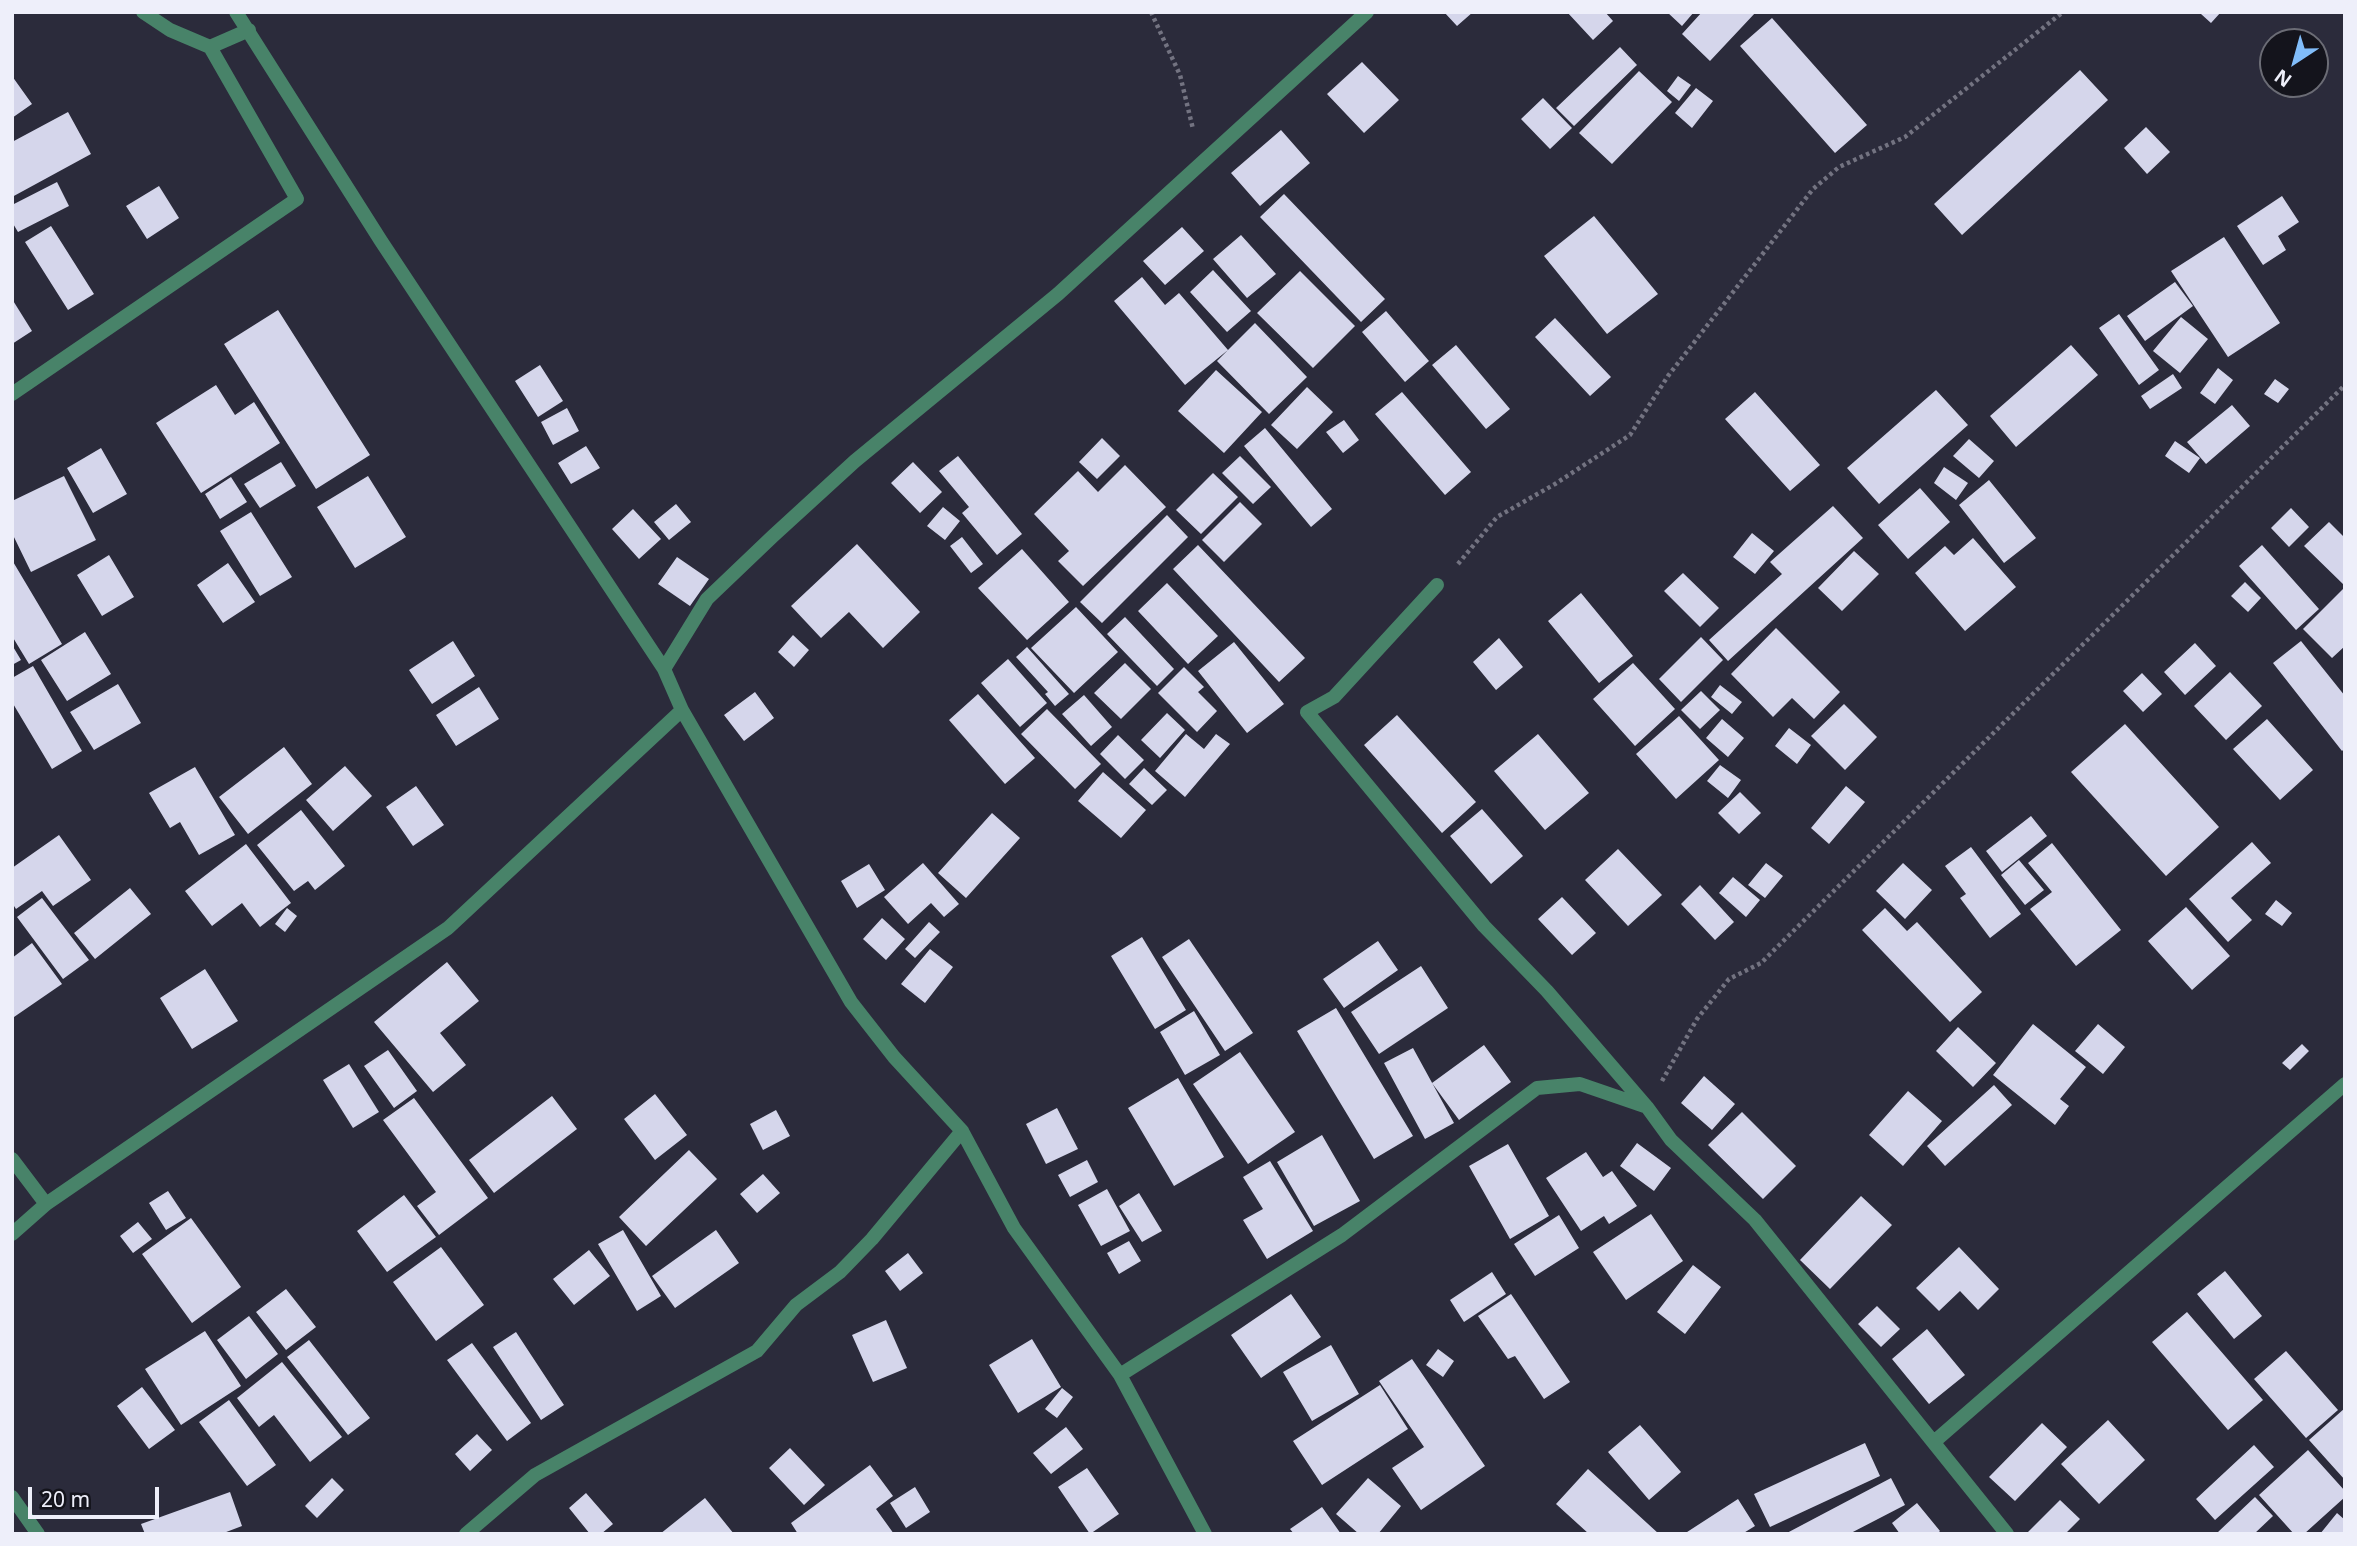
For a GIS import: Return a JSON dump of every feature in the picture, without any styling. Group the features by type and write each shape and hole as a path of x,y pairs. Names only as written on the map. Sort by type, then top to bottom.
{"street":[{"path":"12,394 297,199 210,47 170,30 143,12"},
{"path":"236,12 381,241 664,669 682,710 851,1002 894,1057 962,1131 1014,1228 1120,1375 1205,1534"},
{"path":"664,669 707,599 773,536 855,461 1058,295 1367,12"},
{"path":"210,47 249,30"},
{"path":"1437,585 1334,697 1307,712 1484,926 1547,992 1647,1107 1671,1140 1755,1220 1812,1294 1936,1441 2007,1534"},
{"path":"12,1234 46,1204 448,928 682,710"},
{"path":"1120,1375 1342,1236 1537,1087 1580,1084 1647,1107"},
{"path":"1936,1441 2345,1084"},
{"path":"466,1534 535,1475 757,1351 796,1305 840,1272 872,1239 962,1131"},
{"path":"12,1159 46,1204"},
{"path":"12,1497 38,1534"}],"path":[{"path":"1151,12 1180,75 1201,162"},
{"path":"1437,585 1497,517 1555,484 1630,435 1668,376 1813,189 1839,167 1905,137 2063,12"},
{"path":"1647,1107 1697,1019 1729,979 1760,963 1770,954 2345,385"}],"building":[{"path":"1444,12 1473,12 1457,26"},
{"path":"1567,12 1605,12 1613,21 1593,40"},
{"path":"1667,12 1694,12 1682,26"},
{"path":"1702,12 1756,12 1710,61 1682,34"},
{"path":"2202,12 2221,12 2211,23"},
{"path":"1772,18 1867,125 1835,153 1740,46"},
{"path":"1620,47 1637,65 1574,126 1556,108"},
{"path":"1362,62 1399,100 1364,133 1327,94"},
{"path":"2080,70 2108,100 1962,235 1934,204"},
{"path":"1639,71 1672,102 1612,164 1579,133"},
{"path":"12,76 32,104 12,118"},
{"path":"1678,76 1691,85 1679,101 1667,91"},
{"path":"1696,88 1713,101 1692,128 1675,113"},
{"path":"1543,98 1572,128 1550,149 1521,119"},
{"path":"68,112 91,154 12,197 12,142"},
{"path":"2146,127 2170,152 2147,174 2124,148"},
{"path":"1281,130 1310,163 1260,206 1231,173"},
{"path":"57,182 69,206 18,232 12,222 12,205"},
{"path":"159,186 179,218 147,239 126,206"},
{"path":"1284,194 1385,299 1361,322 1260,217"},
{"path":"2282,196 2299,222 2278,236 2286,250 2263,265 2237,226"},
{"path":"1594,216 1658,294 1607,334 1544,256"},
{"path":"51,226 94,294 68,310 25,242"},
{"path":"1182,227 1204,251 1165,285 1143,261"},
{"path":"1241,235 1276,274 1247,298 1213,259"},
{"path":"2224,237 2280,323 2228,357 2171,271"},
{"path":"1213,270 1251,311 1227,332 1190,292"},
{"path":"1300,271 1355,326 1313,368 1257,313"},
{"path":"1142,277 1165,305 1179,293 1228,350 1185,385 1114,301"},
{"path":"2175,282 2193,306 2145,341 2127,316"},
{"path":"12,299 32,331 12,344"},
{"path":"278,310 370,455 316,489 224,344"},
{"path":"1386,311 1429,361 1405,382 1362,332"},
{"path":"2119,314 2159,370 2139,385 2099,328"},
{"path":"2181,317 2208,339 2180,373 2153,351"},
{"path":"1555,318 1611,377 1590,396 1535,337"},
{"path":"1255,323 1307,377 1269,414 1217,361"},
{"path":"1456,345 1510,409 1486,429 1432,365"},
{"path":"2071,345 2098,375 2016,447 1990,416"},
{"path":"540,365 563,401 538,417 515,381"},
{"path":"2218,368 2233,380 2215,404 2200,393"},
{"path":"1216,370 1262,412 1224,453 1178,411"},
{"path":"2173,374 2182,388 2150,409 2141,396"},
{"path":"2275,379 2289,389 2278,403 2264,394"},
{"path":"216,385 235,415 254,402 280,443 201,493 156,423"},
{"path":"1307,387 1333,412 1297,449 1271,425"},
{"path":"1936,390 1968,425 1879,504 1847,468"},
{"path":"1402,392 1471,472 1445,495 1375,414"},
{"path":"1755,392 1820,465 1790,491 1725,419"},
{"path":"2232,405 2250,426 2206,464 2187,442"},
{"path":"567,408 579,431 553,445 541,422"},
{"path":"1344,420 1359,440 1343,453 1326,432"},
{"path":"1265,428 1332,509 1311,527 1244,446"},
{"path":"1102,438 1120,456 1097,479 1079,462"},
{"path":"1969,439 1994,461 1979,478 1953,456"},
{"path":"2175,441 2200,458 2189,473 2165,456"},
{"path":"586,446 600,468 571,484 558,463"},
{"path":"101,448 127,494 93,513 67,468"},
{"path":"958,456 1022,534 997,555 962,513 969,507 939,471"},
{"path":"1240,456 1271,487 1253,504 1222,473"},
{"path":"281,462 296,486 260,508 244,484"},
{"path":"913,462 942,492 920,513 891,483"},
{"path":"1125,465 1166,507 1083,586 1058,561 1069,551 1034,514 1078,471 1098,492"},
{"path":"1944,467 1968,483 1956,500 1934,483"},
{"path":"1213,473 1238,497 1201,534 1176,510"},
{"path":"64,476 96,540 31,572 12,533 12,501"},
{"path":"368,476 406,537 355,568 317,507"},
{"path":"231,477 247,502 220,519 205,494"},
{"path":"1989,480 2036,538 2004,563 1959,505"},
{"path":"1920,488 1950,522 1908,559 1878,525"},
{"path":"1240,502 1262,524 1224,562 1202,540"},
{"path":"676,504 691,522 669,540 654,522"},
{"path":"1833,506 1863,538 1728,661 1709,640 1782,574 1770,562"},
{"path":"943,507 960,521 945,540 927,526"},
{"path":"2291,508 2309,527 2289,547 2271,528"},
{"path":"633,509 661,539 639,559 612,529"},
{"path":"251,512 292,577 260,596 220,531"},
{"path":"1167,515 1188,537 1102,623 1080,602"},
{"path":"2329,522 2345,538 2345,586 2304,546"},
{"path":"1752,533 1774,551 1755,574 1733,557"},
{"path":"962,537 983,564 971,573 950,546"},
{"path":"1973,538 2016,587 1965,631 1915,573 1945,546 1954,555"},
{"path":"857,544 920,612 883,648 849,612 821,638 791,606"},
{"path":"1198,545 1305,658 1279,682 1173,569"},
{"path":"2262,545 2319,609 2296,630 2239,566"},
{"path":"1022,549 1069,602 1027,640 978,588"},
{"path":"1854,551 1879,574 1842,611 1818,588"},
{"path":"109,555 134,597 102,616 77,575"},
{"path":"677,557 709,579 690,606 658,584"},
{"path":"12,560 62,644 29,664 12,636"},
{"path":"228,563 255,602 223,623 197,585"},
{"path":"1683,573 1719,608 1700,627 1664,591"},
{"path":"2245,582 2261,598 2248,612 2231,596"},
{"path":"1167,583 1218,636 1188,664 1138,611"},
{"path":"2345,587 2345,646 2332,658 2303,629"},
{"path":"1581,593 1633,656 1599,683 1548,621"},
{"path":"1076,607 1118,652 1074,693 1031,648"},
{"path":"1125,617 1174,669 1157,686 1107,634"},
{"path":"1776,628 1840,692 1814,719 1792,698 1773,717 1731,674"},
{"path":"85,632 111,674 67,701 41,660"},
{"path":"793,635 809,650 794,667 778,652"},
{"path":"1701,637 1723,660 1681,702 1659,679"},
{"path":"1499,638 1523,667 1496,690 1473,662"},
{"path":"453,641 475,676 432,704 409,670"},
{"path":"2301,641 2345,696 2345,748 2342,751 2273,663"},
{"path":"1234,642 1284,704 1247,733 1198,671"},
{"path":"2195,643 2216,666 2185,695 2164,672"},
{"path":"12,645 21,660 12,665"},
{"path":"1027,647 1069,694 1055,706 1045,694 1048,692 1016,657"},
{"path":"1008,659 1047,703 1020,727 981,683"},
{"path":"1125,663 1151,689 1121,719 1094,693"},
{"path":"1633,663 1675,709 1635,746 1593,699"},
{"path":"33,666 82,751 52,769 12,702 12,678"},
{"path":"1184,667 1204,687 1198,692 1217,711 1197,732 1158,693"},
{"path":"2230,672 2262,706 2226,740 2194,706"},
{"path":"2142,673 2162,694 2143,712 2123,691"},
{"path":"118,684 141,723 94,750 70,712"},
{"path":"1720,685 1742,702 1732,714 1711,697"},
{"path":"479,687 499,719 456,746 436,715"},
{"path":"1701,691 1720,710 1700,729 1681,710"},
{"path":"755,692 774,718 744,741 724,715"},
{"path":"978,694 1035,758 1005,784 949,720"},
{"path":"1084,695 1112,727 1091,746 1062,714"},
{"path":"1844,704 1877,737 1845,770 1811,736"},
{"path":"1047,709 1101,764 1075,789 1021,734"},
{"path":"1167,713 1185,730 1160,758 1141,740"},
{"path":"1397,715 1476,802 1442,833 1364,745"},
{"path":"1679,716 1719,760 1676,799 1636,754"},
{"path":"1722,719 1744,738 1728,757 1706,738"},
{"path":"2267,719 2313,770 2280,800 2233,749"},
{"path":"2125,724 2219,827 2166,876 2071,772"},
{"path":"1789,728 1811,745 1797,764 1775,746"},
{"path":"1186,734 1204,749 1216,734 1230,744 1185,797 1155,771"},
{"path":"1538,734 1589,793 1545,830 1494,771"},
{"path":"1118,735 1144,760 1125,779 1100,754"},
{"path":"284,747 312,784 248,834 219,797"},
{"path":"1720,765 1741,780 1728,798 1707,781"},
{"path":"345,766 372,796 333,831 306,800"},
{"path":"195,767 235,835 199,855 180,822 170,828 149,793"},
{"path":"1144,768 1167,790 1152,805 1129,784"},
{"path":"1103,772 1146,810 1121,838 1078,801"},
{"path":"416,786 444,825 413,846 386,807"},
{"path":"1846,786 1865,802 1829,844 1811,828"},
{"path":"1740,792 1761,813 1739,834 1718,813"},
{"path":"1482,809 1523,856 1491,884 1450,836"},
{"path":"301,810 345,866 315,890 308,881 294,891 257,845"},
{"path":"992,813 1020,838 966,898 938,873"},
{"path":"2031,816 2047,836 2002,872 1986,851"},
{"path":"59,835 91,880 53,906 42,891 16,909 12,903 12,868"},
{"path":"2252,842 2271,863 2231,898 2252,920 2228,942 2189,899"},
{"path":"2052,843 2121,930 2076,966 2030,909 2052,892 2028,863"},
{"path":"246,844 291,903 260,927 242,903 212,926 185,891"},
{"path":"1971,847 2021,914 1990,938 1960,898 1966,894 1945,866"},
{"path":"1618,849 1662,895 1628,926 1585,880"},
{"path":"2019,860 2044,890 2025,905 2001,875"},
{"path":"923,863 959,904 944,917 931,903 908,924 884,897"},
{"path":"1766,863 1783,876 1765,898 1748,885"},
{"path":"1903,863 1932,890 1905,919 1876,891"},
{"path":"869,864 885,890 857,908 841,881"},
{"path":"1733,877 1760,900 1746,917 1719,893"},
{"path":"1700,885 1734,922 1715,940 1681,904"},
{"path":"130,888 151,914 95,959 74,933"},
{"path":"1562,897 1596,933 1572,955 1538,919"},
{"path":"42,898 89,960 63,979 17,917"},
{"path":"2276,900 2292,913 2282,926 2265,914"},
{"path":"2186,907 2230,956 2192,990 2148,941"},
{"path":"287,908 297,916 285,932 275,924"},
{"path":"1885,908 1907,931 1917,922 1982,992 1950,1022 1862,930"},
{"path":"882,918 905,939 886,960 863,939"},
{"path":"929,922 940,932 915,958 905,949"},
{"path":"1142,937 1186,1010 1155,1029 1111,956"},
{"path":"1189,939 1253,1033 1225,1051 1162,957"},
{"path":"1378,941 1398,970 1344,1008 1323,979"},
{"path":"32,943 62,984 14,1017 12,958"},
{"path":"930,949 953,967 925,1003 901,984"},
{"path":"447,962 479,1001 440,1033 466,1065 433,1092 374,1022"},
{"path":"1421,966 1448,1008 1379,1054 1351,1012"},
{"path":"205,969 238,1021 192,1049 160,998"},
{"path":"1336,1008 1413,1136 1374,1159 1297,1031"},
{"path":"1194,1011 1220,1055 1185,1075 1160,1032"},
{"path":"2033,1024 2086,1067 2060,1099 2069,1106 2055,1125 1993,1075"},
{"path":"2098,1024 2125,1047 2103,1074 2075,1051"},
{"path":"1958,1027 1996,1063 1973,1087 1936,1051"},
{"path":"2302,1044 2309,1051 2290,1070 2282,1063"},
{"path":"1484,1045 1511,1082 1459,1120 1432,1083"},
{"path":"1413,1048 1454,1123 1425,1139 1384,1063"},
{"path":"388,1050 417,1091 394,1108 364,1066"},
{"path":"1240,1052 1295,1132 1248,1164 1193,1084"},
{"path":"349,1064 379,1112 353,1128 323,1080"},
{"path":"1704,1076 1735,1104 1712,1130 1681,1103"},
{"path":"1178,1078 1224,1157 1174,1186 1128,1108"},
{"path":"1994,1085 2012,1105 1945,1166 1927,1146"},
{"path":"1908,1091 1942,1121 1903,1166 1869,1135"},
{"path":"655,1094 687,1135 655,1160 624,1119"},
{"path":"552,1096 577,1129 494,1193 469,1160"},
{"path":"414,1098 488,1198 439,1235 417,1206 436,1192 383,1120"},
{"path":"1057,1108 1078,1149 1046,1164 1026,1124"},
{"path":"776,1110 790,1136 763,1150 750,1124"},
{"path":"1742,1112 1796,1166 1763,1199 1708,1145"},
{"path":"1322,1135 1360,1201 1314,1226 1277,1162"},
{"path":"1637,1143 1671,1168 1654,1191 1620,1166"},
{"path":"1508,1144 1549,1216 1510,1239 1469,1166"},
{"path":"689,1150 717,1179 646,1246 619,1217"},
{"path":"1586,1152 1603,1177 1612,1171 1637,1206 1609,1224 1604,1216 1581,1231 1546,1178"},
{"path":"1087,1160 1098,1182 1070,1197 1058,1175"},
{"path":"1270,1161 1313,1231 1267,1259 1243,1220 1263,1209 1243,1177"},
{"path":"763,1174 780,1193 757,1213 740,1194"},
{"path":"1107,1189 1130,1231 1101,1246 1078,1205"},
{"path":"168,1191 186,1218 166,1230 149,1203"},
{"path":"1139,1193 1162,1231 1142,1242 1119,1206"},
{"path":"404,1195 436,1237 387,1272 357,1231"},
{"path":"1861,1196 1892,1225 1830,1289 1800,1260"},
{"path":"1651,1214 1683,1261 1626,1300 1593,1252"},
{"path":"1559,1215 1579,1248 1535,1276 1514,1244"},
{"path":"191,1218 241,1287 192,1323 142,1254"},
{"path":"138,1222 152,1239 133,1253 120,1236"},
{"path":"623,1230 661,1296 637,1311 598,1244"},
{"path":"716,1230 739,1263 675,1308 652,1276"},
{"path":"1129,1241 1141,1261 1119,1274 1107,1253"},
{"path":"441,1247 484,1305 436,1341 393,1282"},
{"path":"1959,1247 1999,1289 1978,1310 1960,1291 1939,1311 1916,1288"},
{"path":"589,1250 610,1276 574,1305 553,1279"},
{"path":"908,1253 923,1273 900,1291 885,1271"},
{"path":"1693,1265 1721,1287 1685,1334 1657,1312"},
{"path":"2225,1271 2262,1316 2234,1339 2197,1294"},
{"path":"1492,1272 1506,1294 1464,1322 1450,1300"},
{"path":"286,1289 316,1327 286,1350 256,1312"},
{"path":"1291,1294 1321,1337 1261,1378 1231,1335"},
{"path":"1511,1294 1570,1382 1544,1399 1515,1356 1508,1359 1478,1316"},
{"path":"1877,1306 1900,1329 1881,1347 1858,1324"},
{"path":"2187,1312 2263,1400 2228,1430 2152,1342"},
{"path":"249,1316 278,1354 246,1379 217,1340"},
{"path":"886,1320 907,1368 873,1382 852,1335"},
{"path":"1927,1329 1965,1375 1929,1404 1892,1359"},
{"path":"205,1331 241,1386 181,1425 145,1369"},
{"path":"516,1332 564,1405 541,1420 493,1347"},
{"path":"1032,1339 1061,1387 1018,1413 989,1365"},
{"path":"309,1340 370,1418 348,1435 287,1357"},
{"path":"472,1343 531,1423 507,1441 447,1360"},
{"path":"1331,1345 1359,1394 1312,1421 1283,1372"},
{"path":"1438,1349 1454,1361 1443,1377 1426,1365"},
{"path":"2286,1351 2338,1410 2306,1438 2254,1379"},
{"path":"1412,1359 1485,1466 1421,1510 1392,1468 1424,1447 1379,1381"},
{"path":"282,1362 342,1437 310,1462 274,1415 259,1427 237,1398"},
{"path":"1380,1385 1408,1429 1322,1485 1293,1441"},
{"path":"142,1387 175,1430 149,1449 117,1406"},
{"path":"1062,1388 1073,1397 1057,1418 1045,1409"},
{"path":"229,1400 276,1465 247,1486 199,1422"},
{"path":"2345,1408 2345,1480 2309,1440"},
{"path":"2108,1420 2145,1460 2099,1504 2061,1464"},
{"path":"2042,1423 2067,1447 2015,1501 1989,1477"},
{"path":"1640,1425 1681,1472 1649,1500 1608,1452"},
{"path":"1066,1427 1083,1449 1051,1474 1033,1453"},
{"path":"477,1434 492,1450 470,1471 455,1454"},
{"path":"1865,1443 1880,1476 1770,1527 1754,1494"},
{"path":"2254,1445 2274,1467 2215,1520 2196,1499"},
{"path":"790,1448 825,1485 804,1505 769,1468"},
{"path":"2308,1450 2345,1491 2345,1497 2304,1534 2294,1534 2259,1495"},
{"path":"870,1465 893,1496 876,1509 894,1534 798,1534 791,1523"},
{"path":"1087,1468 1119,1514 1090,1534 1058,1487"},
{"path":"1588,1469 1659,1534 1589,1534 1556,1504"},
{"path":"332,1478 344,1490 317,1518 305,1506"},
{"path":"1368,1478 1401,1506 1378,1534 1359,1534 1336,1514"},
{"path":"1891,1478 1905,1505 1849,1534 1785,1534"},
{"path":"915,1487 930,1512 906,1528 890,1503"},
{"path":"230,1492 242,1526 221,1534 145,1534 141,1524"},
{"path":"586,1493 613,1524 601,1534 590,1534 569,1508"},
{"path":"2255,1497 2273,1516 2254,1534 2218,1532"},
{"path":"705,1498 734,1534 660,1534"},
{"path":"1738,1499 1755,1526 1742,1534 1684,1534"},
{"path":"2060,1500 2080,1519 2065,1534 2026,1534"},
{"path":"1917,1503 1940,1531 1937,1534 1900,1534 1892,1523"},
{"path":"1322,1507 1341,1534 1294,1534 1290,1529"},
{"path":"2337,1513 2345,1520 2345,1534 2320,1534"}]}
